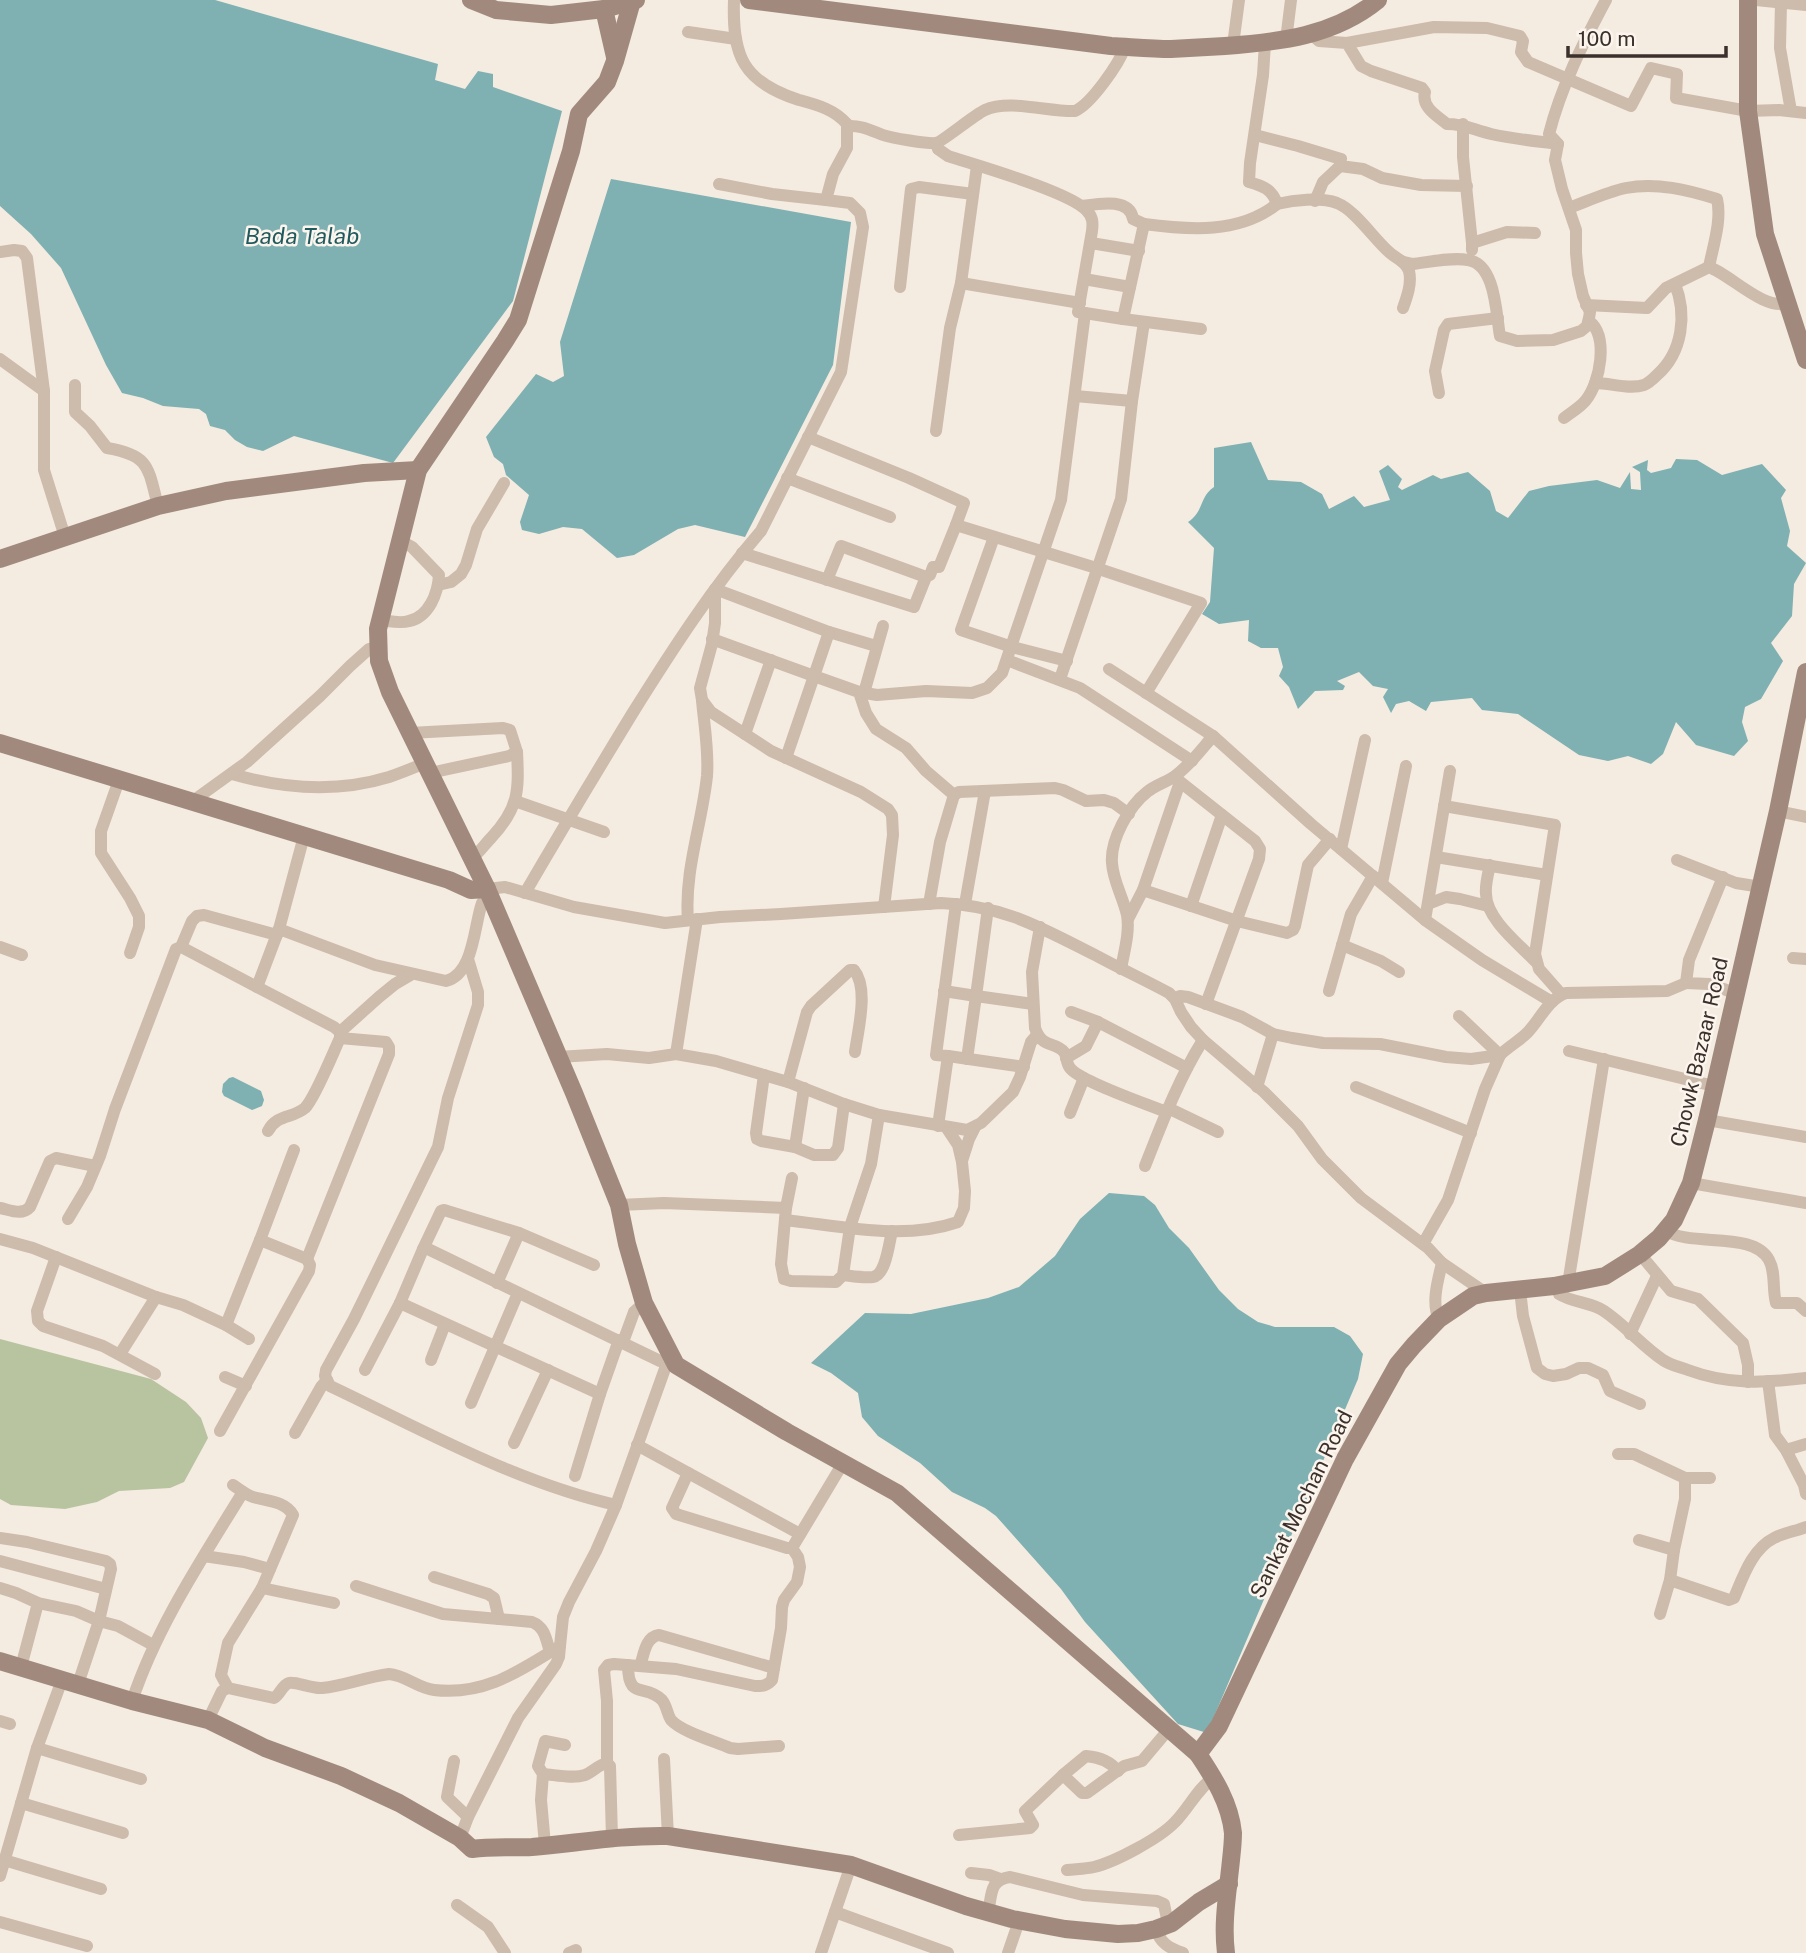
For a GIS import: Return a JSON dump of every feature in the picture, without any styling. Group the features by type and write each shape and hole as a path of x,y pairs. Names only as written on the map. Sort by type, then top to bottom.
{"main road":[{"path":"471,0 496,9 551,15 604,9 634,1"},
{"path":"749,0 1125,47 1169,49 1286,40 1335,27 1362,13 1378,0"},
{"path":"1748,0 1748,111 1765,234 1806,360"},
{"path":"634,1 607,82 579,114 571,151 517,320 418,470 380,620 377,647 379,661 390,692 472,858 483,897 595,1142 619,1205 644,1303 671,1364 897,1493 1198,1754 1214,1777 1226,1804 1233,1836 1224,1939 1226,1953"},
{"path":"604,9 615,61"},
{"path":"0,559 158,506 226,491 364,473 418,470"},
{"name":"Chowk Bazaar Road","path":"1480,1295 1562,1285 1605,1276 1640,1254 1674,1220 1691,1183 1707,1120 1778,811 1806,672"},
{"path":"0,743 449,880 483,897"},
{"name":"Sankat Mochan Road","path":"1198,1754 1219,1726 1345,1459 1398,1364 1439,1319 1480,1295"},
{"path":"0,1661 132,1701 208,1720 265,1748 361,1784 460,1838 472,1849 668,1836 851,1865 988,1913 1065,1929 1118,1934 1138,1933 1162,1927 1229,1884"}],"street":[{"path":"734,0 736,39 748,71 787,96 838,114 847,124 847,148 832,174 826,200"},
{"path":"1233,45 1239,0"},
{"path":"1286,40 1291,0"},
{"path":"1558,144 1549,134 1556,107 1567,78 1606,0"},
{"path":"1756,0 1806,5"},
{"path":"1781,2 1780,48 1791,111"},
{"path":"1311,34 1320,41 1347,43 1434,27 1487,28 1520,36 1524,58 1536,66 1631,106 1651,68 1677,74 1676,98 1748,111 1806,113"},
{"path":"688,32 736,39"},
{"path":"1265,43 1250,182 1265,187 1274,195 1277,204"},
{"path":"1347,43 1361,66 1422,88 1425,92 1425,104 1447,124 1463,124 1504,137 1558,144"},
{"path":"847,126 859,125 884,136 936,143 986,109 1031,107 1070,111 1081,108 1116,66 1125,47"},
{"path":"1463,124 1463,158 1472,261"},
{"path":"1255,135 1341,159 1340,166 1323,182 1315,201"},
{"path":"712,639 861,693 877,695 945,691 972,693 987,688 1002,673 1061,500 1075,396 1084,279 1093,222 1082,206 1048,191 947,156 938,149 936,143"},
{"path":"1082,206 1119,205 1129,209 1133,213 1133,219 1144,224 1175,228 1212,228 1256,218 1277,204 1334,202 1347,207 1389,252 1404,262 1413,264 1470,260 1480,266 1491,285 1500,336 1517,341 1553,340 1581,331 1587,326 1590,312 1578,274 1576,230 1555,160 1558,144"},
{"path":"936,431 977,166"},
{"path":"1340,166 1363,169 1381,178 1420,185 1467,186"},
{"path":"525,893 686,628 742,552 761,531 841,372 863,227 860,213 850,203 772,194 719,184"},
{"path":"900,287 911,189 919,187 973,194"},
{"path":"1570,208 1606,194 1643,187 1669,187 1717,199 1718,221 1709,267"},
{"path":"1123,319 1144,224"},
{"path":"1472,243 1507,232 1535,233"},
{"path":"1091,243 1139,251"},
{"path":"0,252 22,251 27,258 44,391 44,470 65,537"},
{"path":"1403,308 1409,279 1409,270 1404,262"},
{"path":"1586,305 1647,308 1666,288 1709,267 1771,303 1780,306 1788,303"},
{"path":"1084,279 1130,287"},
{"path":"961,283 1123,319 1201,329"},
{"path":"1595,383 1637,386 1646,384 1666,367 1680,335 1682,316 1680,296 1675,284"},
{"path":"1439,393 1435,371 1444,330 1448,324 1497,318"},
{"path":"1564,418 1585,402 1595,383 1599,367 1599,335 1594,325 1588,321"},
{"path":"1060,679 1121,499 1144,322"},
{"path":"0,359 44,391"},
{"path":"75,385 75,412 107,448 136,455 145,463 158,506"},
{"path":"1075,396 1132,401"},
{"path":"742,552 914,607 926,577 930,575 933,567 939,567 964,503 808,437"},
{"path":"787,478 890,517"},
{"path":"438,585 451,582 461,574 477,529 503,483"},
{"path":"956,526 1098,568 1200,603 1146,693"},
{"path":"994,537 961,629 1012,647 1067,661"},
{"path":"380,620 399,623 420,617 432,602 438,585 439,575 400,540"},
{"path":"827,580 841,546 926,577"},
{"path":"715,590 829,632 876,646"},
{"path":"676,1054 692,920 687,892 707,773 700,688 715,623 715,590"},
{"path":"883,626 861,693 866,713 876,729 906,748 926,771 954,795"},
{"path":"786,758 829,632"},
{"path":"194,803 197,797 232,774 369,649 377,647"},
{"path":"745,734 771,660"},
{"path":"1007,660 1080,688 1192,761"},
{"path":"1108,670 1213,736 1425,920 1482,961 1557,998"},
{"path":"702,700 711,712 771,751 861,792 888,809 892,815 893,835 884,907"},
{"path":"410,733 503,728 510,730 517,751 515,802 507,819 472,858"},
{"path":"1121,969 1128,919 1143,890 1177,780 1213,736"},
{"path":"1341,849 1364,740"},
{"path":"232,774 279,786 317,789 509,756 517,751"},
{"path":"1329,991 1351,914 1377,880 1406,766"},
{"path":"1425,920 1450,771"},
{"path":"120,780 101,831 101,853 139,916 139,928 130,953"},
{"path":"1128,919 1114,876 1112,855 1115,840 1129,814 1148,790 1177,780"},
{"path":"1177,780 1255,841 1260,849 1259,859 1206,1004"},
{"path":"954,795 965,791 1055,788 1086,801 1104,800 1114,803 1129,814"},
{"path":"985,791 944,990 936,1055 1024,1067"},
{"path":"929,904 940,842 954,795"},
{"path":"515,802 604,832"},
{"path":"1444,806 1555,825 1535,946 1536,962 1557,998"},
{"path":"1778,811 1806,817"},
{"path":"1191,906 1222,815"},
{"path":"257,987 278,932 304,836"},
{"path":"1143,890 1237,921 1287,933 1293,930 1308,865 1330,839"},
{"path":"1436,857 1547,874"},
{"path":"1677,860 1736,883 1760,887"},
{"path":"1490,865 1486,894 1488,906 1500,925 1536,962"},
{"path":"1686,983 1689,960 1723,877"},
{"path":"68,1219 87,1187 176,949 181,947 192,921 197,916 204,915 278,932 376,965 446,981 453,979 464,968 468,959 483,897 505,887 574,907 665,923 961,904 988,908 1017,917 1169,993 1203,1040 1298,1126 1322,1158 1361,1198 1423,1244 1480,1295"},
{"path":"1428,904 1446,897 1488,906"},
{"path":"967,1059 988,908"},
{"path":"1040,927 1032,972 1037,1035 1045,1044 1058,1047 1064,1052 1069,1068 1084,1078 1218,1132"},
{"path":"1342,945 1381,961 1399,972"},
{"path":"0,947 22,955"},
{"path":"181,947 334,1027 340,1035 386,1042 389,1046 389,1054 307,1259"},
{"path":"468,959 478,992 478,1005 448,1098 438,1147 354,1319 326,1370 327,1380 330,1386 528,1478 616,1505"},
{"path":"788,1082 807,1012 849,970 858,974 862,991 855,1052"},
{"path":"268,1131 272,1123 304,1108 311,1099 340,1035 387,990 412,974"},
{"path":"1423,1244 1448,1200 1485,1089 1500,1055 1526,1034 1557,998 1576,992 1667,991 1686,983 1709,985 1735,993"},
{"path":"944,990 1033,1004"},
{"path":"1175,999 1180,996 1188,997 1242,1017 1273,1034 1323,1043 1380,1044 1471,1059 1500,1055"},
{"path":"1071,1013 1098,1021 1186,1068"},
{"path":"1459,1016 1500,1055"},
{"path":"1066,1058 1086,1046 1098,1021"},
{"path":"1257,1087 1273,1034"},
{"path":"962,1161 968,1139 975,1127 1013,1092 1031,1042 1037,1035"},
{"path":"1145,1166 1186,1068 1203,1040"},
{"path":"1569,1051 1714,1086"},
{"path":"558,1057 607,1054 649,1058 676,1054 716,1060 788,1082 879,1115 942,1127 967,1130 975,1127"},
{"path":"619,1205 664,1203 786,1214 850,1227 892,1231 943,1227 958,1222 965,1200 962,1161 958,1145 942,1127 948,1056"},
{"path":"1604,1059 1559,1294 1603,1310 1665,1362 1695,1373 1727,1381 1748,1382 1806,1378"},
{"path":"764,1075 755,1133 757,1139 821,1156 833,1155 836,1152 844,1104"},
{"path":"1070,1112 1084,1078"},
{"path":"1356,1087 1471,1133"},
{"path":"795,1147 804,1088"},
{"path":"792,1178 781,1264 785,1279 836,1282 843,1275 850,1227 871,1164 879,1115"},
{"path":"1707,1120 1806,1137"},
{"path":"226,1325 294,1150"},
{"path":"0,1208 20,1212 26,1210 50,1161 56,1158 95,1166"},
{"path":"1691,1183 1806,1203"},
{"path":"365,1370 400,1303 441,1211 519,1233 594,1265"},
{"path":"1665,1230 1681,1237 1743,1244 1761,1251 1770,1261 1773,1271 1776,1303 1797,1303 1806,1311"},
{"path":"843,1275 874,1277 880,1274 892,1231"},
{"path":"497,1283 519,1233"},
{"path":"0,1239 56,1256 156,1297 183,1305 249,1339"},
{"path":"220,1431 309,1271 307,1259 260,1240"},
{"path":"208,1720 222,1691 228,1688 274,1698 290,1683 321,1688 388,1674 397,1675 432,1690 482,1688 502,1681 555,1649 569,1602 616,1505 637,1445 671,1364 428,1249 423,1249"},
{"path":"1640,1254 1671,1291 1698,1299 1744,1343 1748,1382"},
{"path":"56,1256 37,1311 38,1321 43,1326 103,1346 155,1374"},
{"path":"1439,1319 1436,1313 1437,1289 1442,1263"},
{"path":"1630,1334 1657,1276"},
{"path":"1520,1290 1523,1316 1537,1368 1553,1376 1588,1368 1603,1375 1610,1391 1640,1404"},
{"path":"471,1404 518,1293"},
{"path":"120,1354 156,1297"},
{"path":"400,1303 600,1394"},
{"path":"575,1476 600,1394 621,1341 634,1312 644,1303"},
{"path":"431,1360 445,1324"},
{"path":"514,1443 548,1370"},
{"path":"225,1377 246,1386"},
{"path":"295,1433 327,1380"},
{"path":"1768,1381 1775,1435 1786,1450 1806,1494"},
{"path":"1786,1450 1806,1444"},
{"path":"637,1445 800,1534"},
{"path":"1618,1454 1634,1454 1685,1478 1710,1478"},
{"path":"792,1548 843,1463"},
{"path":"688,1473 672,1508 676,1514 792,1548"},
{"path":"1660,1614 1670,1580 1685,1499 1685,1478"},
{"path":"132,1701 153,1645 204,1556 238,1489 250,1496 272,1501 289,1509 293,1516 262,1588 228,1643 221,1675 228,1688"},
{"path":"1670,1580 1729,1600 1734,1598 1754,1556 1763,1546 1773,1538 1806,1527"},
{"path":"0,1538 106,1561 111,1569 99,1621 37,1748 0,1876"},
{"path":"1639,1540 1674,1550"},
{"path":"612,1838 612,1772 607,1763 604,1670 608,1665 614,1664 676,1669 763,1686 769,1684 781,1628 782,1607 797,1582 800,1567 792,1548"},
{"path":"204,1556 270,1569"},
{"path":"0,1561 106,1589"},
{"path":"434,1577 488,1594 494,1598 499,1619"},
{"path":"356,1586 443,1614 531,1622 543,1630 559,1657 518,1718 460,1838"},
{"path":"0,1588 16,1592 38,1603 76,1611 118,1626 153,1645"},
{"path":"262,1588 334,1603"},
{"path":"20,1667 38,1603"},
{"path":"774,1668 659,1635 648,1641 628,1678 632,1685 661,1700 669,1716 680,1727 730,1748 779,1746"},
{"path":"1063,1774 1082,1793 1087,1793 1124,1766 1142,1761 1169,1729"},
{"path":"545,1845 541,1800 543,1774 538,1766 545,1741 565,1745"},
{"path":"37,1748 141,1779"},
{"path":"959,1835 1030,1828 1033,1825 1025,1811 1086,1756 1113,1764 1118,1771"},
{"path":"664,1759 668,1836"},
{"path":"454,1761 447,1797 468,1817"},
{"path":"543,1774 580,1777 607,1763"},
{"path":"1067,1870 1095,1867 1160,1834 1175,1823 1203,1785 1214,1777"},
{"path":"21,1802 123,1833"},
{"path":"4,1860 102,1889"},
{"path":"821,1953 851,1865"},
{"path":"971,1872 1000,1879"},
{"path":"988,1913 994,1883 1010,1877 1083,1895 1157,1901 1164,1904 1160,1940 1183,1953"},
{"path":"457,1905 488,1927 505,1953"},
{"path":"835,1912 948,1953"},
{"path":"1008,1953 1019,1921"},
{"path":"0,1922 88,1946"}],"green space":[{"path":"0,1339 151,1379 186,1402 201,1418 208,1438 184,1482 170,1488 119,1491 97,1502 65,1509 11,1505 0,1499"}],"water":[{"name":"Bada Talab","path":"0,0 215,0 438,64 435,80 465,89 478,71 493,74 493,87 562,111 513,301 393,463 294,436 263,451 247,447 225,430 210,426 206,414 199,409 163,406 122,393 61,268 31,234 0,206"},
{"path":"611,179 851,222 833,365 745,537 695,525 678,529 634,555 617,558 582,529 563,527 539,534 522,530 520,522 529,495 506,475 503,464 494,457 486,437 536,374 553,382 564,376 560,342"},
{"path":"1251,442 1268,480 1301,482 1322,494 1329,509 1354,496 1364,507 1390,500 1379,471 1388,465 1402,479 1398,487 1402,490 1433,475 1441,479 1468,472 1490,491 1496,511 1508,518 1529,491 1549,486 1597,480 1620,488 1630,472 1631,489 1641,490 1640,472 1632,467 1648,460 1647,470 1651,473 1671,468 1676,459 1697,460 1722,475 1762,464 1786,490 1781,498 1790,531 1787,546 1806,563 1794,584 1792,616 1771,643 1783,661 1761,699 1745,707 1742,722 1748,741 1734,756 1696,745 1676,722 1663,754 1651,764 1628,756 1608,761 1579,755 1518,714 1482,710 1472,698 1431,702 1426,711 1409,701 1396,704 1391,713 1383,697 1388,689 1373,686 1359,672 1337,681 1345,686 1343,690 1315,691 1298,709 1289,687 1279,676 1283,667 1278,648 1261,648 1248,641 1249,620 1219,624 1202,614 1210,602 1214,548 1188,522 1197,514 1206,495 1214,487 1214,448"},
{"path":"233,1077 261,1091 264,1100 262,1106 252,1110 224,1096 223,1084"},
{"path":"1109,1193 1144,1196 1155,1205 1169,1228 1189,1248 1219,1290 1238,1309 1258,1322 1275,1327 1334,1327 1350,1336 1363,1354 1358,1379 1207,1733 1178,1724 1085,1622 1061,1589 996,1516 952,1492 920,1463 878,1436 862,1417 858,1393 831,1373 811,1363 865,1313 911,1314 988,1298 1019,1287 1055,1256 1080,1219"}]}
